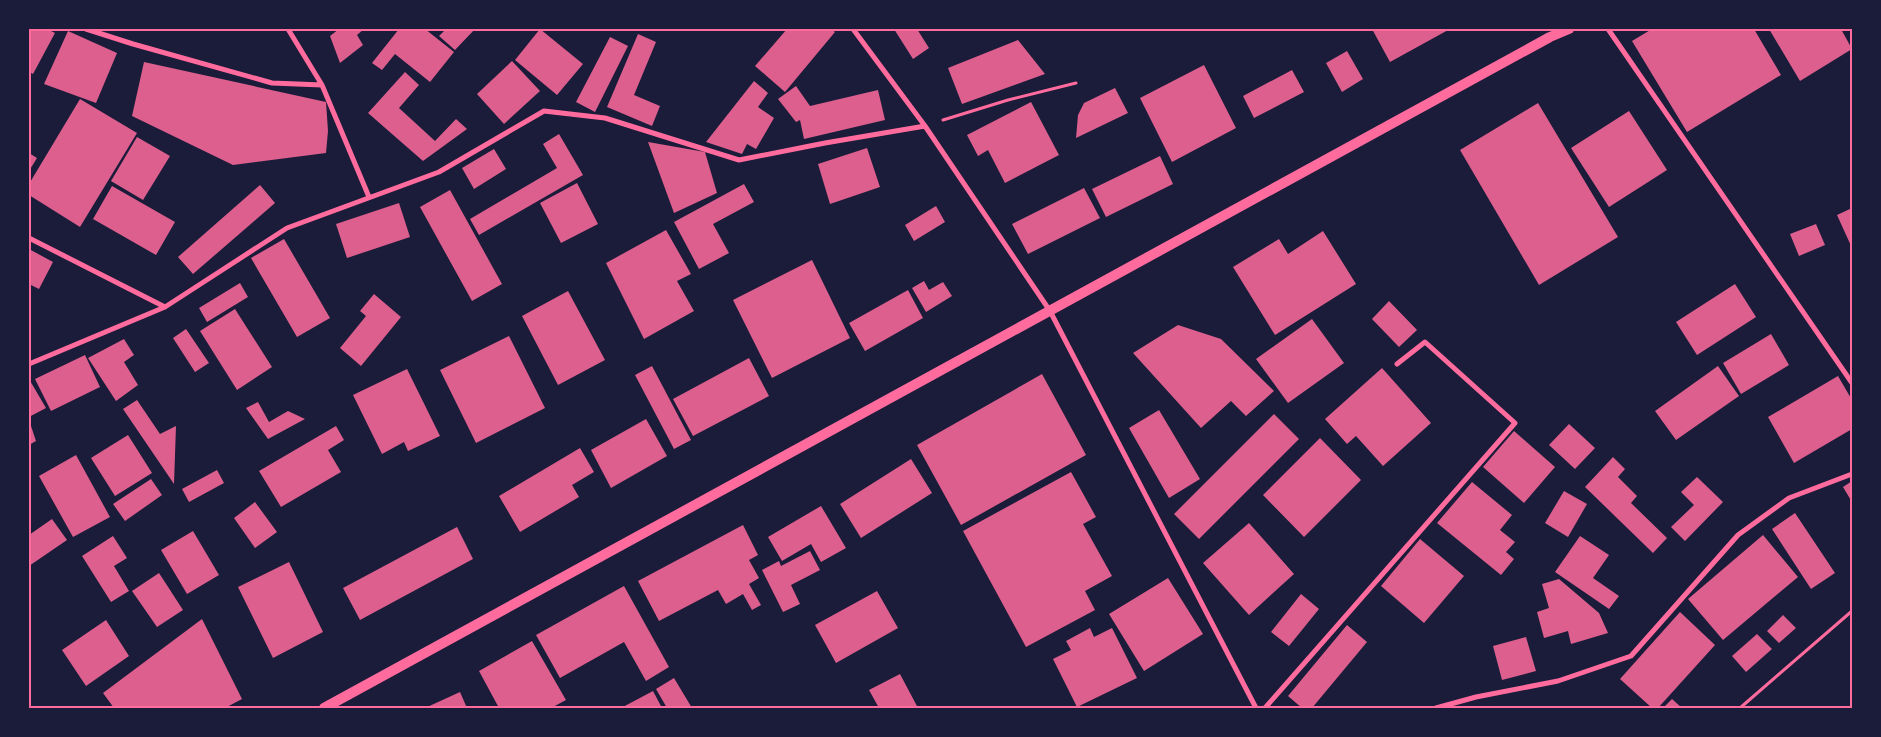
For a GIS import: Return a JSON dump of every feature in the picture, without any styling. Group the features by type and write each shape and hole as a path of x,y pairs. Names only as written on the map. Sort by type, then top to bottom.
{"main road":[{"path":"324,708 1550,37 1568,29"}],"street":[{"path":"86,29 272,83 322,85"},
{"path":"288,29 322,85 369,197"},
{"path":"853,29 925,126 1050,311 1256,708"},
{"path":"1608,29 1852,383"},
{"path":"29,364 165,306 287,228 439,172 544,110 605,118 739,160 925,126"},
{"path":"29,238 165,306"},
{"path":"1265,708 1515,423 1425,342 1397,364"},
{"path":"1436,708 1476,697 1558,681 1631,656 1738,535 1789,498 1852,474"}],"path":[{"path":"925,126 1008,100 1076,83"},
{"path":"1740,708 1852,611"}],"building":[{"path":"29,29 47,29 55,33 33,74 29,72"},
{"path":"339,29 364,29 357,35 363,45 340,63 330,36"},
{"path":"399,29 425,29 454,52 430,82 395,54 382,70 372,63"},
{"path":"446,29 475,29 455,50 439,36"},
{"path":"540,29 583,64 557,95 515,60"},
{"path":"787,29 831,29 835,32 785,92 755,66"},
{"path":"894,29 917,29 929,48 913,59"},
{"path":"1372,29 1450,29 1390,62"},
{"path":"1652,29 1754,29 1781,75 1687,132 1632,41"},
{"path":"1769,29 1841,29 1852,49 1800,81"},
{"path":"68,31 117,53 96,103 44,84"},
{"path":"638,34 656,42 634,95 660,106 652,126 607,107"},
{"path":"610,37 628,46 595,112 576,102"},
{"path":"1018,40 1045,74 962,104 948,68"},
{"path":"1347,51 1363,79 1342,92 1326,63"},
{"path":"512,61 540,91 504,124 477,94"},
{"path":"144,62 326,102 328,131 326,153 233,165 132,116"},
{"path":"1204,65 1236,128 1172,162 1140,98"},
{"path":"1292,70 1304,92 1254,118 1243,96"},
{"path":"405,72 419,85 399,108 435,141 456,119 467,129 423,161 368,113"},
{"path":"754,81 768,93 758,107 774,118 756,149 747,144 742,154 706,142"},
{"path":"796,86 810,106 878,90 885,120 804,139 800,120 796,122 778,99"},
{"path":"1115,88 1128,113 1076,138 1078,115 1084,103"},
{"path":"80,99 137,133 80,227 29,195 29,184"},
{"path":"1031,102 1059,155 1005,183 988,150 978,156 967,135"},
{"path":"1538,103 1618,237 1539,285 1460,150"},
{"path":"1629,111 1667,170 1609,207 1571,148"},
{"path":"559,134 583,175 479,235 470,219 557,168 543,144"},
{"path":"137,137 170,156 143,200 111,181"},
{"path":"648,142 705,152 717,193 674,213"},
{"path":"867,148 880,187 830,204 818,164"},
{"path":"494,149 506,169 474,189 462,168"},
{"path":"29,153 37,158 29,171"},
{"path":"1160,156 1173,184 1106,217 1092,189"},
{"path":"577,183 598,224 561,243 540,203"},
{"path":"744,184 754,202 713,224 729,253 699,269 674,222"},
{"path":"260,185 275,203 193,274 178,257"},
{"path":"112,186 175,222 156,255 93,219"},
{"path":"1084,188 1100,218 1028,254 1012,224"},
{"path":"450,190 502,284 472,301 420,207"},
{"path":"399,203 410,237 347,258 336,224"},
{"path":"936,206 945,222 914,241 905,225"},
{"path":"1852,208 1852,248 1837,215"},
{"path":"1816,224 1825,245 1799,256 1790,234"},
{"path":"666,230 691,274 677,281 694,311 644,339 606,263"},
{"path":"1323,231 1356,284 1275,335 1233,267 1279,239 1288,254"},
{"path":"284,239 330,318 297,337 251,258"},
{"path":"29,249 53,262 39,289 29,284"},
{"path":"812,260 850,338 772,378 733,300"},
{"path":"924,281 929,290 943,282 952,296 926,312 912,288"},
{"path":"240,283 248,297 207,322 199,308"},
{"path":"1735,284 1756,317 1697,355 1676,322"},
{"path":"908,290 923,318 865,351 849,323"},
{"path":"568,291 605,360 558,385 522,316"},
{"path":"374,294 401,317 361,366 340,348 366,316 360,311"},
{"path":"1389,301 1417,330 1399,347 1372,319"},
{"path":"235,309 272,367 237,390 200,331"},
{"path":"1312,319 1344,363 1288,403 1256,359"},
{"path":"1178,325 1221,339 1274,391 1246,416 1231,401 1201,428 1133,353"},
{"path":"186,329 209,363 195,372 173,338"},
{"path":"1771,334 1789,365 1741,394 1723,363"},
{"path":"509,336 545,408 476,443 440,370"},
{"path":"124,339 134,355 124,362 138,385 116,401 88,358"},
{"path":"85,355 100,387 51,411 35,379"},
{"path":"749,358 769,396 693,436 673,399"},
{"path":"652,366 691,440 674,449 635,375"},
{"path":"1718,366 1739,396 1676,440 1655,411"},
{"path":"1382,368 1431,423 1383,466 1356,436 1347,444 1325,419"},
{"path":"407,369 440,436 408,451 404,442 382,454 353,395"},
{"path":"1042,374 1086,455 961,525 917,445"},
{"path":"1838,376 1852,400 1852,429 1794,463 1768,417"},
{"path":"29,379 46,408 29,417"},
{"path":"137,400 160,434 176,426 174,484 123,409"},
{"path":"258,402 269,422 288,411 305,419 268,439 246,408"},
{"path":"1159,410 1200,479 1169,498 1129,428"},
{"path":"1274,414 1299,439 1199,539 1174,514"},
{"path":"646,419 667,456 611,488 591,450"},
{"path":"29,420 36,441 29,445"},
{"path":"1569,424 1595,448 1575,469 1549,445"},
{"path":"336,426 344,440 328,450 341,472 281,507 259,471"},
{"path":"1514,431 1555,467 1524,503 1483,467"},
{"path":"128,435 152,473 115,496 91,458"},
{"path":"1320,438 1361,480 1304,537 1263,495"},
{"path":"580,448 594,472 572,485 579,497 520,532 499,496"},
{"path":"76,455 110,517 73,537 39,476"},
{"path":"1613,457 1625,469 1618,477 1637,496 1631,503 1667,538 1653,553 1585,487"},
{"path":"911,459 932,493 861,538 840,504"},
{"path":"217,470 224,483 189,502 182,489"},
{"path":"1071,472 1096,517 1083,524 1112,576 1085,591 1095,610 1026,647 963,531"},
{"path":"1697,477 1723,502 1685,541 1671,527 1694,505 1681,492"},
{"path":"151,479 162,495 125,521 113,504"},
{"path":"1852,481 1852,502 1843,487"},
{"path":"1472,482 1512,515 1500,530 1515,542 1506,552 1514,559 1501,575 1437,523"},
{"path":"1564,491 1587,504 1568,537 1545,523"},
{"path":"255,502 277,532 255,548 234,518"},
{"path":"821,506 846,548 821,562 811,544 782,561 768,537"},
{"path":"1795,513 1835,573 1811,589 1772,529"},
{"path":"52,519 67,540 29,566 29,535"},
{"path":"1249,523 1294,574 1249,615 1203,563"},
{"path":"743,525 758,555 749,560 759,578 749,584 761,605 752,610 743,594 726,604 718,590 659,621 638,581"},
{"path":"457,527 473,559 360,620 343,588"},
{"path":"193,531 219,575 187,594 161,550"},
{"path":"1763,535 1798,577 1723,640 1688,599"},
{"path":"113,536 127,558 114,566 129,591 111,602 82,556"},
{"path":"1580,536 1609,555 1593,578 1619,596 1609,609 1555,572"},
{"path":"1420,539 1464,576 1424,623 1381,586"},
{"path":"810,551 820,570 791,585 800,604 783,612 762,570 779,561 781,566"},
{"path":"289,562 323,632 273,658 238,587"},
{"path":"159,573 183,610 157,627 132,591"},
{"path":"1168,578 1203,634 1144,671 1109,614"},
{"path":"1559,579 1599,613 1608,633 1571,644 1568,631 1544,638 1537,612 1549,608 1542,584"},
{"path":"624,586 669,667 646,681 624,642 560,678 536,635"},
{"path":"877,591 898,628 836,663 815,625"},
{"path":"1301,594 1319,609 1289,646 1271,632"},
{"path":"1680,612 1715,645 1658,708 1652,708 1620,679"},
{"path":"1783,615 1796,628 1779,643 1767,631"},
{"path":"202,619 242,699 225,708 114,708 103,693"},
{"path":"106,620 129,656 86,686 62,650"},
{"path":"1347,625 1367,642 1312,708 1302,708 1288,696"},
{"path":"1090,628 1094,637 1112,628 1137,678 1077,707 1053,659 1071,650 1066,641"},
{"path":"1757,634 1772,649 1746,672 1732,656"},
{"path":"1526,637 1536,671 1502,680 1493,646"},
{"path":"532,641 566,700 551,708 499,708 479,671"},
{"path":"900,674 918,708 879,708 869,690"},
{"path":"674,678 692,708 667,708 656,689"},
{"path":"653,691 662,708 621,708"},
{"path":"460,692 467,708 425,708"},
{"path":"1672,699 1682,708 1663,708"}]}
